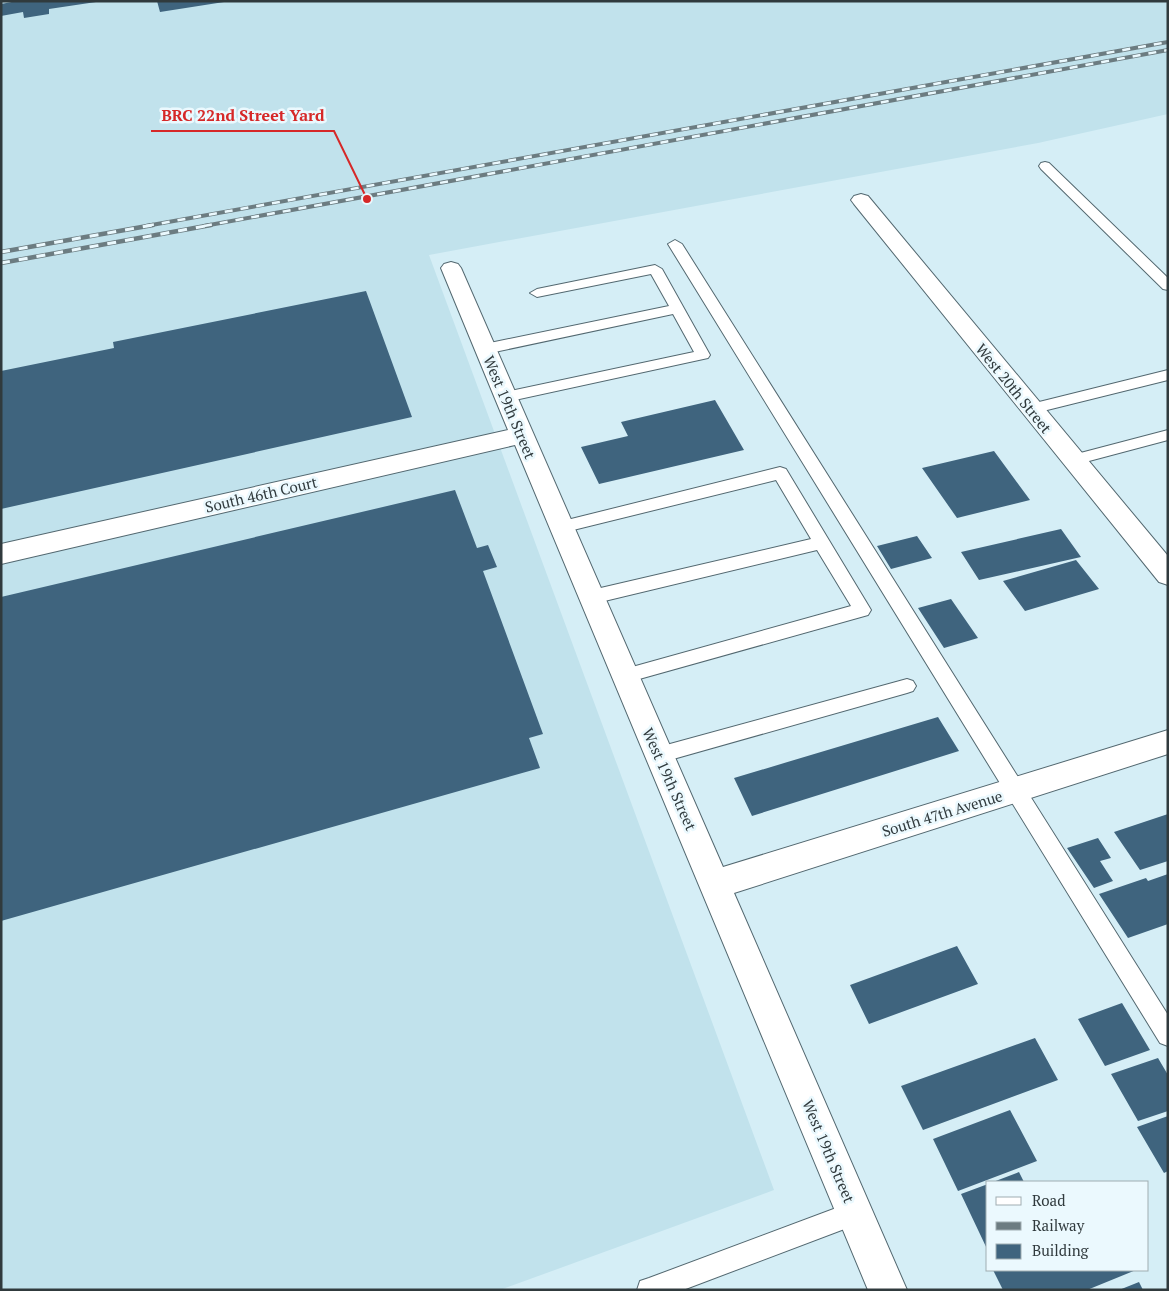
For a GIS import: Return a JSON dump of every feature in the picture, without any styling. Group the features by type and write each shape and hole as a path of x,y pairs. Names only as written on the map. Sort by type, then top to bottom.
{"street":[{"name":"West 20th Street","path":"861,200 1168,575"},
{"name":"West 19th Street","path":"450,268 716,884 888,1290"},
{"name":"South 46th Court","path":"1,554 522,435"},
{"name":"South 47th Avenue","path":"716,884 1168,742"}],"lane":[{"path":"1045,166 1168,286"},
{"path":"675,244 1168,1035"},
{"path":"506,397 703,355 655,270 538,293"},
{"path":"485,349 677,308"},
{"path":"1032,409 1168,375"},
{"path":"1074,460 1168,435"},
{"path":"561,527 780,474 862,610 625,676"},
{"path":"592,597 822,543"},
{"path":"659,755 907,686"},
{"path":"649,1290 855,1213"}],"shaded area":[{"path":"1,1 1168,1 1168,114 1038,143 429,255 774,1190 500,1290 1,1290"}],"building":[{"path":"17,1 96,2 49,9 49,14 24,18 23,12 1,16 1,4"},
{"path":"157,1 224,1 224,2 160,12"},
{"path":"366,291 412,417 1,509 1,371 114,348 113,342"},
{"path":"715,400 744,450 599,484 581,447 628,436 621,422"},
{"path":"994,451 1030,500 957,518 922,468"},
{"path":"455,490 477,548 488,545 497,567 483,571 543,734 529,738 540,768 1,921 1,597"},
{"path":"1061,529 1081,557 979,580 961,552"},
{"path":"917,536 932,558 891,569 877,546"},
{"path":"1076,560 1099,589 1025,611 1003,581"},
{"path":"951,599 978,638 944,648 918,608"},
{"path":"938,717 959,751 752,816 734,778"},
{"path":"1168,814 1168,861 1140,870 1114,832"},
{"path":"1098,838 1111,858 1100,861 1113,881 1094,888 1067,848"},
{"path":"1168,874 1168,924 1128,938 1099,894 1146,878 1148,881"},
{"path":"957,946 978,984 869,1024 850,985"},
{"path":"1122,1003 1150,1050 1105,1066 1078,1019"},
{"path":"1035,1038 1058,1080 923,1130 901,1086"},
{"path":"1158,1058 1168,1075 1168,1111 1138,1121 1111,1074"},
{"path":"1010,1110 1037,1161 958,1191 933,1139"},
{"path":"1168,1116 1168,1171 1164,1173 1137,1127"},
{"path":"1019,1172 1024,1181 996,1181"},
{"path":"986,1185 986,1247 961,1194"},
{"path":"994,1271 1134,1271 1087,1290 1003,1290"},
{"path":"1139,1282 1143,1290 1119,1290"}],"railway":[{"path":"146,226 1168,42"},
{"path":"204,226 1168,50"},
{"path":"1,252 153,225"},
{"path":"1,263 211,225"}],"place":[{"name":"BRC 22nd Street Yard","path":"367,199"}]}
